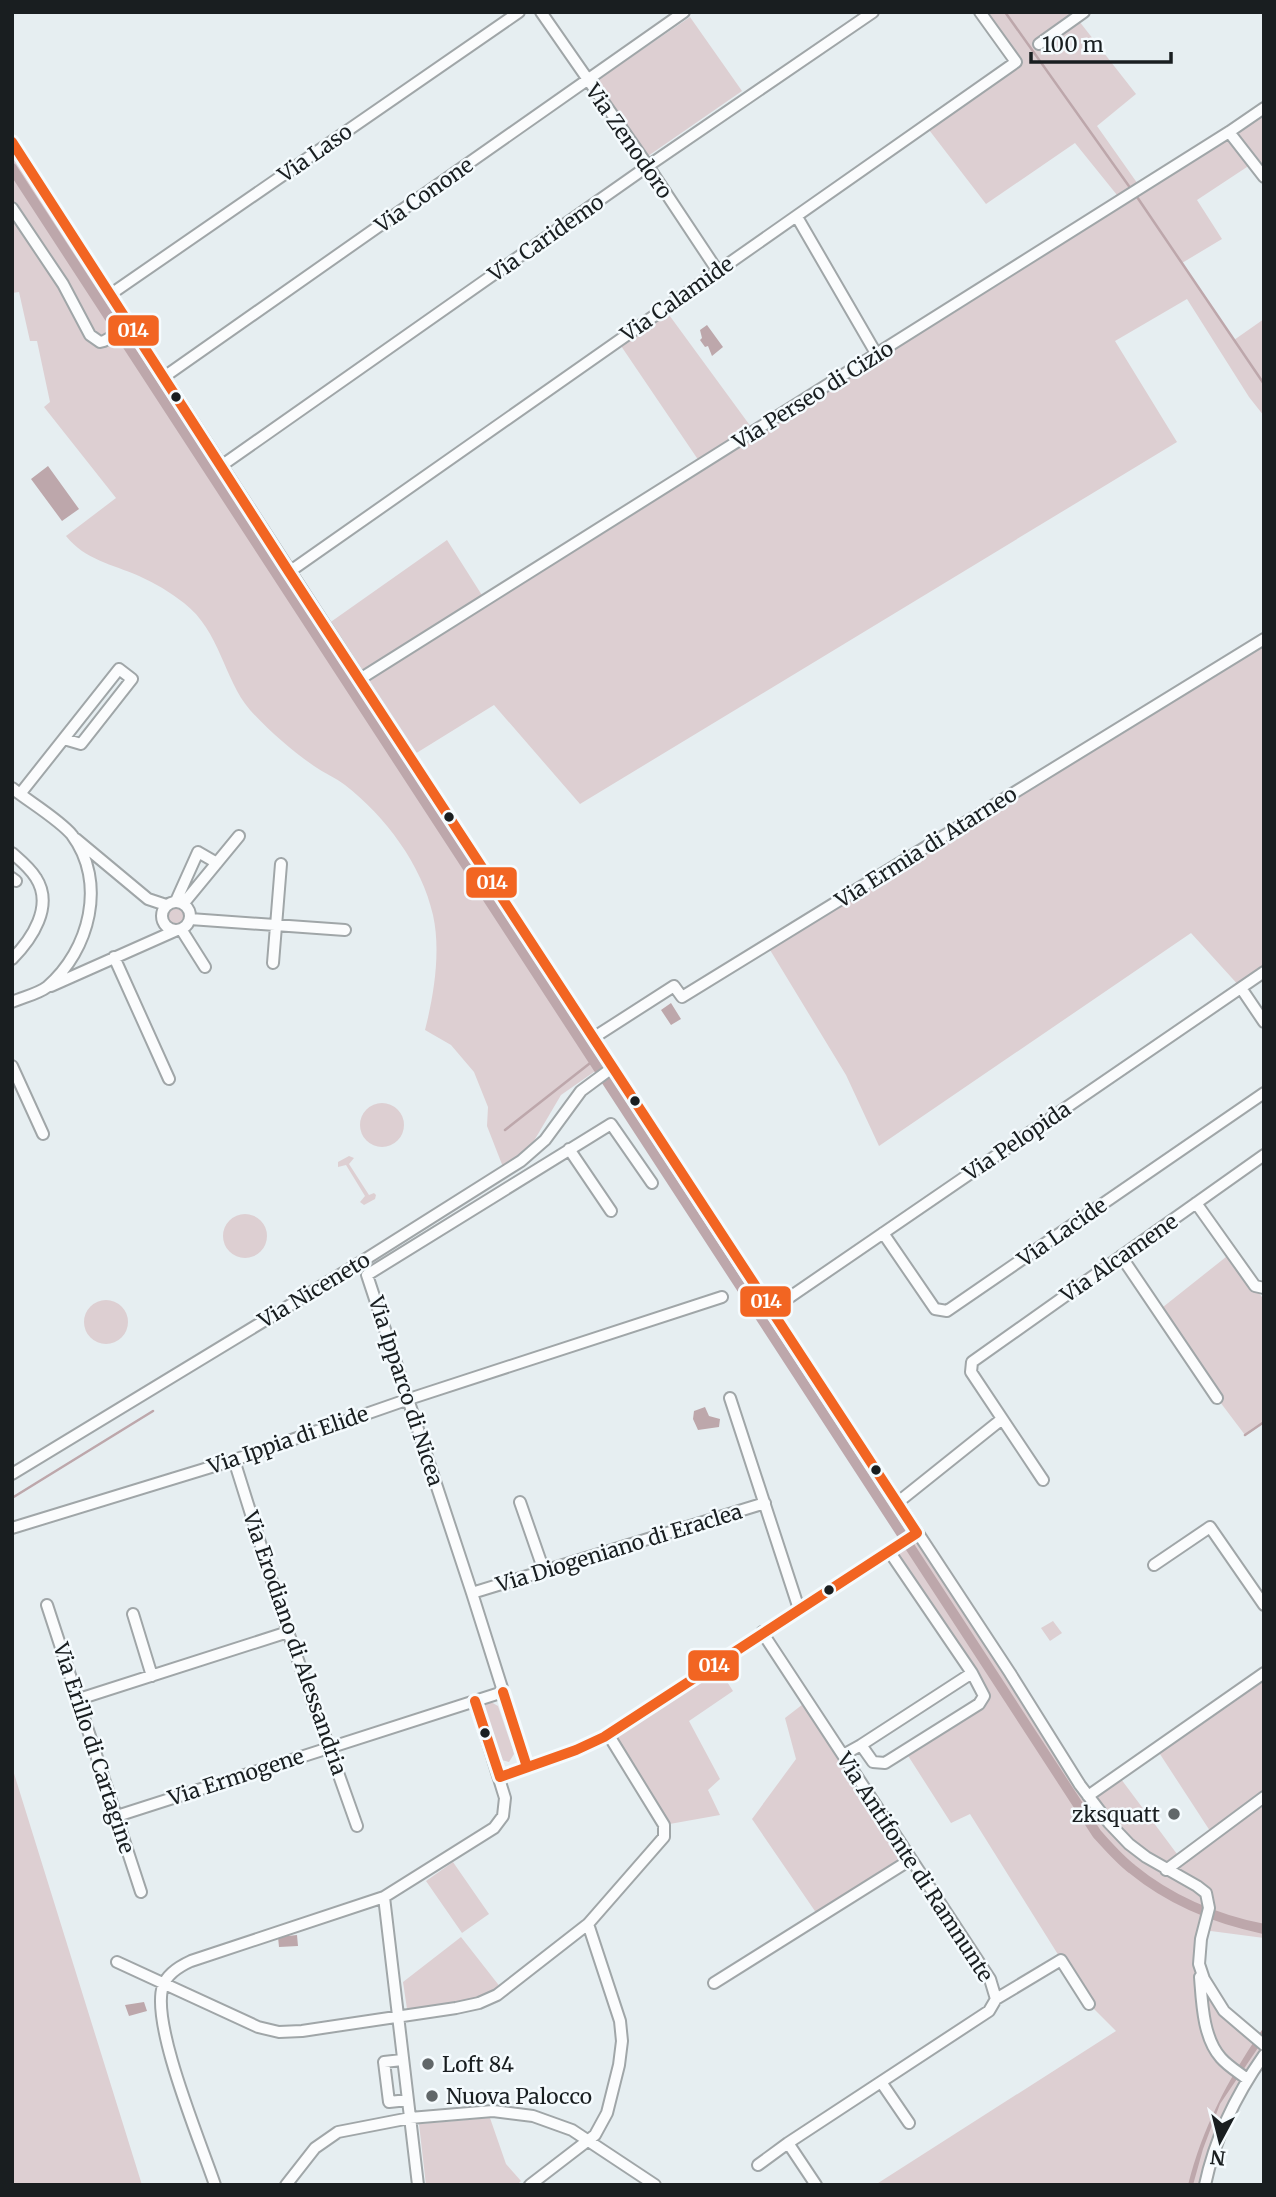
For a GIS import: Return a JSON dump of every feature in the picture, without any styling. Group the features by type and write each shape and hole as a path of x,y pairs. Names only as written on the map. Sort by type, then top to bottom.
{"street":[{"name":"Via Laso","path":"111,294 519,12"},
{"name":"Via Zenodoro","path":"541,12 717,270"},
{"name":"Via Conone","path":"164,377 684,12"},
{"name":"Via Caridemo","path":"221,466 648,166 873,12"},
{"name":"Via Calamide","path":"289,572 1016,62 980,12"},
{"path":"1039,44 1084,12"},
{"name":"Via Perseo di Cizio","path":"360,679 877,355 1264,108"},
{"path":"1229,132 1264,177"},
{"path":"12,142 111,294 127,328 164,377 593,1038 609,1070 771,1310 897,1503 914,1535 1006,1667 1088,1796 1129,1844 1166,1870 1201,1888 1209,1900 1199,1964 1205,2019 1214,2050 1229,2066 1246,2078"},
{"path":"12,208 62,284 90,335 100,342 127,328"},
{"path":"797,217 877,355"},
{"name":"Via Ermia di Atarneo","path":"593,1038 674,986 682,997 1264,639"},
{"path":"12,1002 179,930 186,926 190,919 190,912 175,904 148,899 16,791 64,739 119,669 132,679 81,744 64,739"},
{"path":"45,988 62,970 79,942 90,907 92,890 89,870 71,834"},
{"path":"179,930 171,930 164,924 162,912 175,904 217,863 239,836"},
{"path":"175,904 198,852 217,863"},
{"path":"12,853 36,878 42,902 36,927 12,959"},
{"path":"273,962 281,864"},
{"path":"190,919 345,930"},
{"path":"179,930 205,967"},
{"path":"114,957 169,1079"},
{"name":"Via Pelopida","path":"771,1310 1264,972"},
{"path":"1241,988 1264,1022"},
{"path":"12,1066 43,1134"},
{"name":"Via Niceneto","path":"12,1474 361,1262 531,1153 548,1137 578,1094 609,1070"},
{"name":"Via Lacide","path":"883,1233 935,1309 947,1311 1264,1093"},
{"name":"Via Ipparco di Nicea","path":"527,1767 367,1275 611,1124 652,1183"},
{"path":"569,1149 611,1211"},
{"name":"Via Alcamene","path":"1002,1419 971,1372 970,1366 974,1361 1264,1155"},
{"path":"1196,1203 1255,1286 1264,1288"},
{"path":"1121,1256 1217,1398"},
{"path":"361,1262 367,1275"},
{"name":"Via Ippia di Elide","path":"12,1528 234,1460 409,1399 722,1297"},
{"path":"730,1398 799,1609"},
{"path":"897,1503 1002,1419 1043,1480"},
{"name":"Via Erodiano di Alessandria","path":"234,1460 288,1632 357,1826"},
{"path":"520,1502 544,1571"},
{"name":"Via Diogeniano di Eraclea","path":"472,1593 765,1503"},
{"path":"1154,1565 1210,1527 1264,1605"},
{"path":"500,1777 576,1751 608,1734 914,1535"},
{"path":"861,1745 873,1762 884,1764 974,1707 984,1696 893,1548"},
{"name":"Via Erillo di Cartagine","path":"47,1605 141,1892"},
{"path":"133,1614 152,1676"},
{"path":"79,1699 288,1632"},
{"name":"Via Antifonte di Ramnunte","path":"758,2165 989,2011 996,1999 989,1979 762,1632"},
{"path":"843,1755 972,1673"},
{"path":"1088,1796 1264,1673"},
{"name":"Via Ermogene","path":"117,1816 503,1692"},
{"path":"215,2185 163,2032 160,2005 164,1983 178,1967 191,1961 384,1897 497,1825 503,1816 505,1805 500,1777 475,1701"},
{"path":"117,1962 253,2025 275,2032 302,2031 456,2008 488,2000 505,1990 588,1924 661,1842 664,1825 608,1734"},
{"path":"1166,1870 1264,1797"},
{"path":"714,1983 909,1860"},
{"path":"384,1897 418,2185"},
{"path":"530,2185 597,2132 607,2113 619,2065 622,2041 619,2018 588,1924"},
{"path":"996,1999 1060,1961 1089,2004"},
{"path":"1199,1964 1209,1989 1224,2011 1264,2045"},
{"path":"1205,2019 1224,2011"},
{"path":"1205,2185 1214,2149 1224,2124 1246,2078 1264,2055"},
{"path":"402,2060 384,2062 389,2102 408,2099"},
{"path":"881,2082 909,2123"},
{"path":"286,2185 309,2154 331,2135 410,2118 502,2111 546,2120 590,2140 655,2185"},
{"path":"788,2143 816,2185"}],"shaded area":[{"path":"980,12 1072,12 1136,94 1097,126 1140,187 1264,107 1264,177 1253,163 1197,200 1222,239 1182,263 1234,340 1264,319 1264,416 1187,299 1115,341 1177,442 580,804 494,705 410,757 325,626 447,540 485,600 701,464 617,340 664,308 754,431 1121,200 1075,143 986,204 926,126 1015,62"},
{"path":"690,17 742,91 648,156 596,81"},
{"path":"12,155 601,1059 601,1067 561,1095 528,1151 503,1167 487,1126 488,1107 474,1072 451,1045 425,1030 435,973 435,929 428,896 400,843 360,797 297,753 250,710 206,627 184,603 139,576 90,556 66,536 116,498 44,407 50,402 37,341 30,341 19,292 12,293"},
{"path":"707,325 723,347 712,356 708,346 705,347 700,340 700,330"},
{"path":"48,466 79,509 62,521 31,479"},
{"path":"1264,639 1264,972 1241,988 1191,933 879,1146 846,1075 767,945"},
{"path":"176,907 182,910 185,916 182,922 176,925 170,922 167,916 170,910"},
{"path":"671,1003 681,1019 671,1025 661,1010"},
{"path":"382,1103 397,1110 404,1125 397,1140 382,1147 367,1140 360,1125 367,1110"},
{"path":"349,1156 354,1158 349,1164 369,1195 376,1195 375,1199 364,1205 360,1202 365,1196 346,1165 338,1167 338,1162"},
{"path":"245,1214 260,1221 267,1236 260,1251 245,1258 230,1251 223,1236 230,1221"},
{"path":"1231,1253 1264,1300 1264,1422 1245,1435 1158,1311"},
{"path":"106,1300 121,1307 128,1322 121,1337 106,1344 91,1337 84,1322 91,1307"},
{"path":"705,1407 709,1416 720,1419 719,1427 698,1430 693,1419 694,1411"},
{"path":"917,1533 1088,1796 1118,1775 1180,1858 1212,1834 1156,1748 1264,1674 1264,1938 1203,1930 1199,1964 1209,1989 1264,2049 1234,2103 1205,2185 875,2185 1116,2031 1089,2004 970,1814 951,1823 905,1751 983,1692 889,1551"},
{"path":"1053,1621 1062,1633 1050,1641 1041,1628"},
{"path":"715,1663 733,1691 689,1721 720,1779 708,1790 720,1815 664,1825 608,1734"},
{"path":"807,1701 910,1860 819,1917 752,1819 796,1759 785,1718"},
{"path":"491,1702 498,1706 513,1750 514,1754 509,1762 498,1759 483,1711 483,1706"},
{"path":"12,1767 142,2185 12,2185"},
{"path":"453,1862 489,1914 462,1933 426,1881"},
{"path":"297,1935 298,1946 279,1947 278,1937"},
{"path":"461,1937 501,1988 455,2004 407,2009 403,1982"},
{"path":"144,2002 147,2011 129,2016 125,2005"},
{"path":"1264,2027 1264,2039 1220,2104 1193,2185 1188,2185 1201,2142 1218,2103 1239,2064"},
{"path":"490,2118 506,2164 521,2181 517,2185 426,2185 419,2124"}],"waterway":[{"path":"1005,12 1131,189"},
{"path":"12,168 1097,1834 1127,1865 1162,1890 1211,1914 1264,1929"},
{"path":"1135,194 1264,384"},
{"path":"505,1130 594,1060"},
{"path":"12,1498 153,1411"},
{"path":"1245,1435 1264,1422"}],"transit line":[{"name":"014","path":"12,142 289,572 917,1533"},
{"name":"014","path":"500,1777 604,1737 917,1533"},
{"name":"014","path":"503,1692 527,1767"},
{"name":"014","path":"475,1701 500,1777"}],"place":[{"name":"zksquatt","path":"1174,1814"},
{"name":"Loft 84","path":"428,2064"},
{"name":"Nuova Palocco","path":"432,2096"}]}
